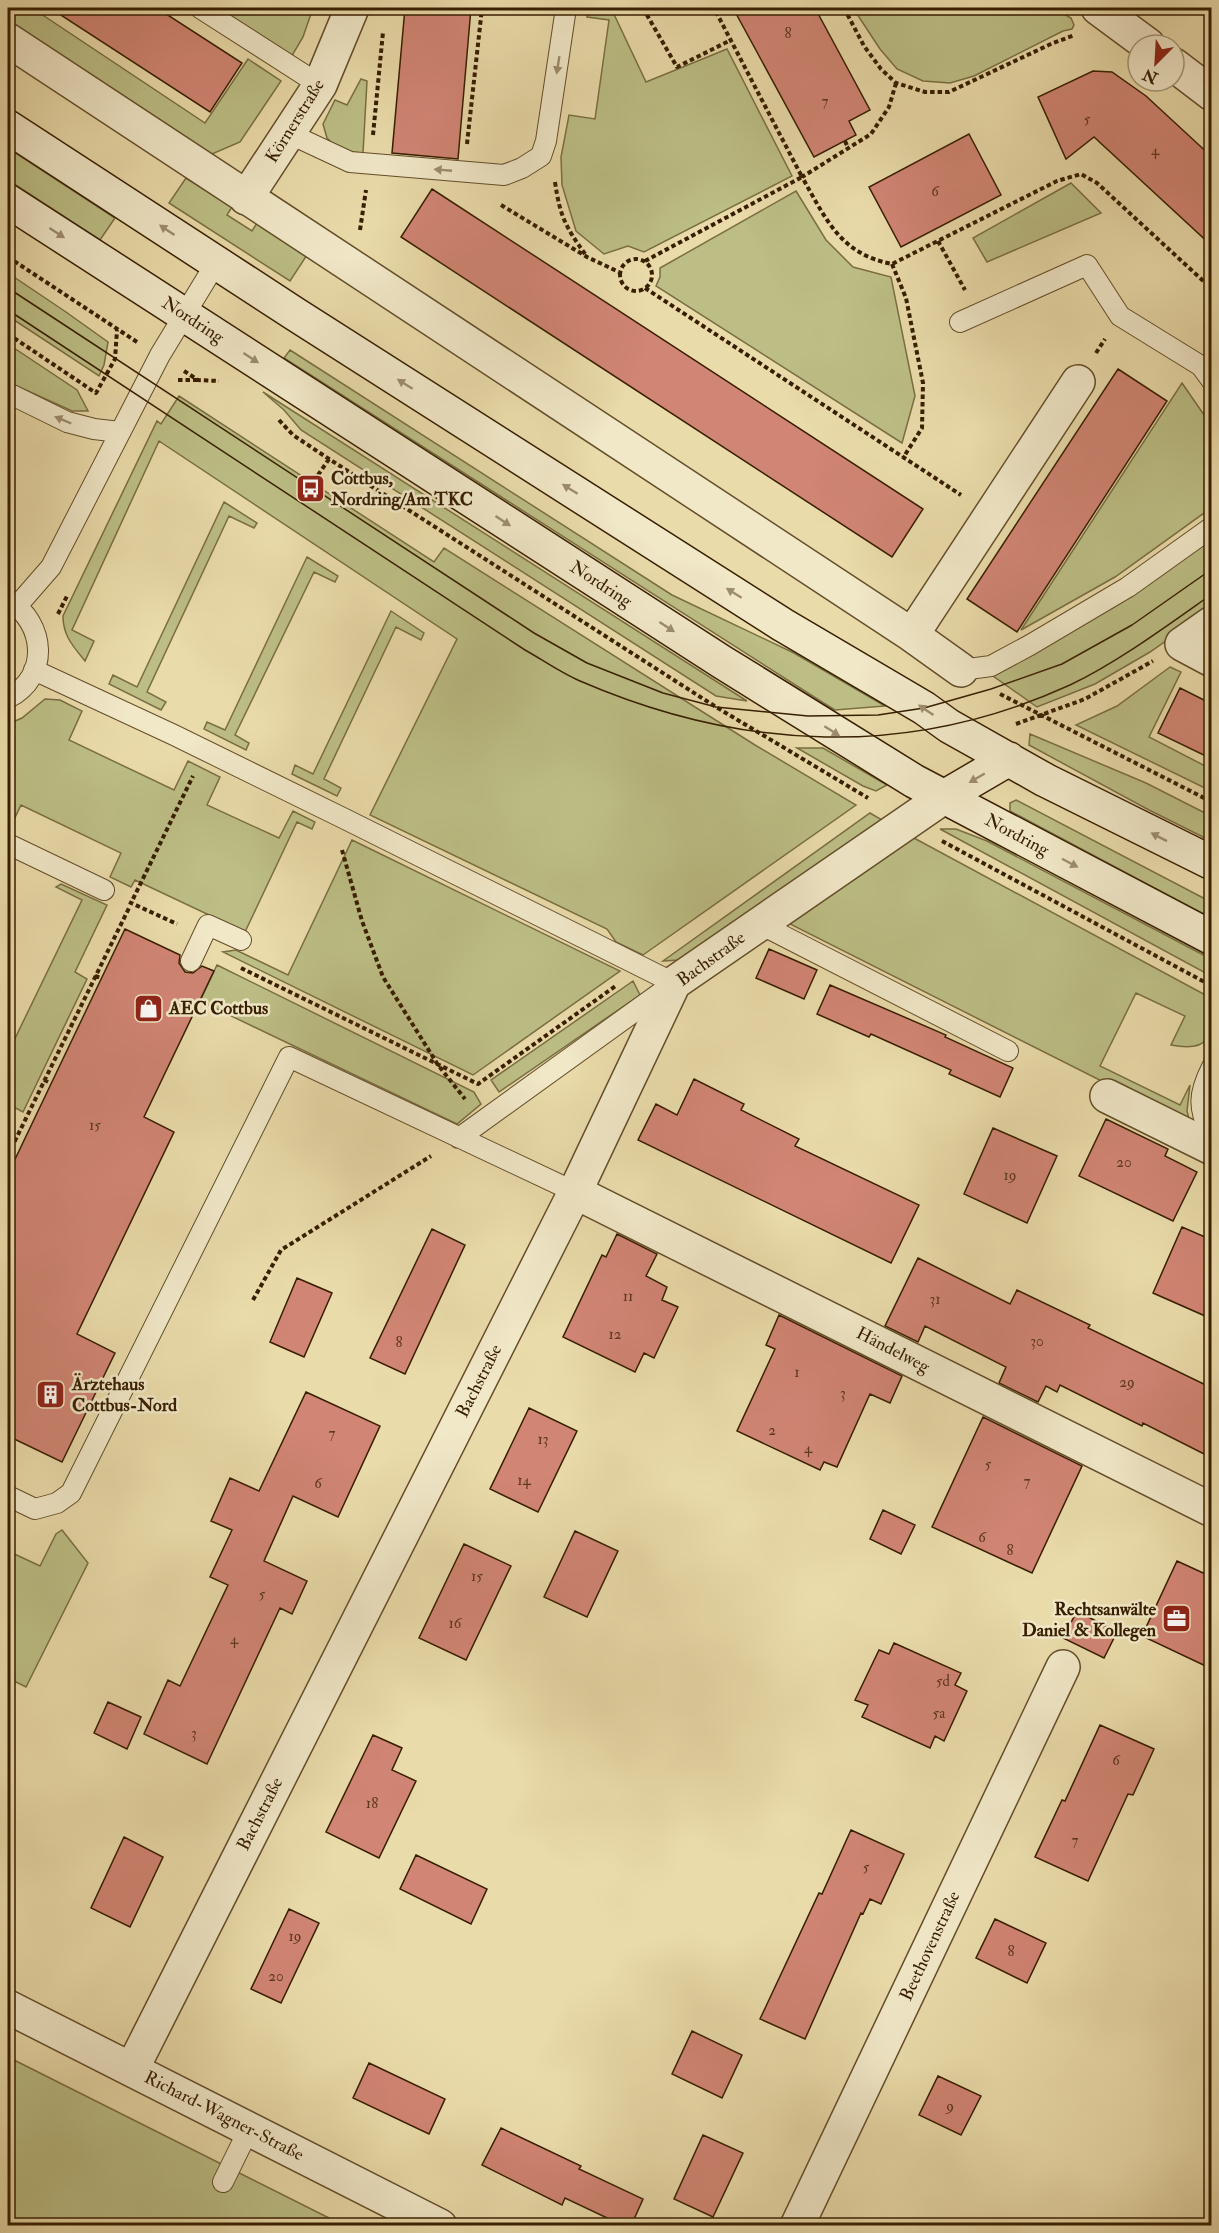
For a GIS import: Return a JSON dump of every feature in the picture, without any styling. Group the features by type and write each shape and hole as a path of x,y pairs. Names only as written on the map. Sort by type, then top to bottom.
{"street":[{"name":"Körnerstraße","path":"246,198 320,85 352,8"},
{"path":"1088,20 1126,36"},
{"path":"8,40 912,635 961,670"},
{"path":"1186,74 1212,94"},
{"path":"8,127 216,263 783,625 924,708 949,726 1045,780 1212,863"},
{"name":"Nordring","path":"8,201 841,737 944,797 1212,938"},
{"path":"912,635 1078,382"},
{"path":"1212,623 1182,644 1212,660"},
{"name":"Bachstraße","path":"132,2069 575,1192 674,984 908,820 1009,759"},
{"path":"1107,1096 1212,1148"},
{"name":"Händelweg","path":"575,1192 1212,1510"},
{"name":"Beethovenstraße","path":"797,2226 1063,1667"},
{"name":"Richard-Wagner-Straße","path":"8,2007 440,2226"}],"lane":[{"path":"200,8 320,85"},
{"path":"288,133 350,162 504,175 522,168 541,156 546,141 566,8"},
{"path":"8,698 25,686 34,670 39,653 37,635 30,619 13,603 51,567 160,355 216,263"},
{"path":"969,318 1087,265 1120,316 1201,366 1212,381"},
{"path":"8,393 67,422 94,429 120,432"},
{"path":"961,670 992,666 1030,645 1128,587 1212,527"},
{"path":"34,670 205,750 674,984 459,1138"},
{"path":"8,844 104,890"},
{"path":"760,924 1008,1051"},
{"path":"197,948 208,925 241,940"},
{"path":"8,1496 35,1509 57,1503 71,1493 289,1057 575,1192"},
{"path":"1212,1067 1199,1097 1212,1142"},
{"path":"223,2182 249,2128"}],"path":[{"path":"643,8 677,67 731,40"},
{"path":"714,8 828,222 840,238 856,252 874,260 892,264 1056,181 1081,174 1097,183 1212,289"},
{"path":"844,8 864,46 881,69 896,83 925,92 949,92 1053,43 1088,20"},
{"path":"645,261 802,177 871,134 889,107 896,83"},
{"path":"845,141 848,148"},
{"path":"541,156 555,181 560,212 570,234 587,257"},
{"path":"938,241 969,318"},
{"path":"8,257 117,330 198,380 216,380 226,383"},
{"path":"636,258 645,261 652,274 651,282 645,288 638,291 625,285 621,273 623,266 629,261 636,258"},
{"path":"892,264 906,298 923,383 922,428 903,458"},
{"path":"645,288 992,515"},
{"path":"1078,382 1120,316"},
{"path":"8,334 96,393 115,359 117,330"},
{"path":"274,414 293,435 329,459 724,712 908,820 1212,986"},
{"path":"318,475 329,459"},
{"path":"56,619 70,588"},
{"path":"1182,644 1085,699 1040,715 1212,802"},
{"path":"8,1155 205,750"},
{"path":"341,848 362,921 383,977 438,1065 483,1121"},
{"path":"132,903 197,948 478,1084 642,967"},
{"path":"95,976 101,978"},
{"path":"44,1080 51,1083"},
{"path":"253,1300 281,1250 459,1138"}],"green space":[{"path":"8,8 32,8 205,123 248,59 281,81 240,142 212,154 188,146 8,27"},
{"path":"209,8 313,8 303,37 290,59"},
{"path":"588,8 611,8 646,82 727,49 792,176 644,252 628,246 604,254 576,231 562,185 561,157 569,115 595,119 609,20 587,17"},
{"path":"853,8 1054,8 1071,18 1074,25 1072,29 1063,31 974,76 950,83 923,81 897,69 880,49"},
{"path":"361,79 367,81 363,153 340,151 327,138 323,124 335,100 347,105"},
{"path":"8,148 115,218 100,240 8,180"},
{"path":"186,178 232,207 227,215 252,231 257,223 307,255 290,281 169,203"},
{"path":"1071,183 1101,213 987,262 973,238"},
{"path":"796,191 826,240 853,267 891,277 915,396 902,443 656,286 660,277 660,268"},
{"path":"8,273 108,342 104,365 99,376 8,316"},
{"path":"8,344 77,390 88,411 72,411 8,382"},
{"path":"290,350 672,595 794,653 885,706 835,710 284,358"},
{"path":"1182,383 1211,425 1211,508 1115,577 1021,630"},
{"path":"263,392 747,701 716,696 301,430 284,410"},
{"path":"179,396 434,562 444,548 755,745 856,805 643,955 616,942 607,929 370,815 457,639 159,441 72,630 94,641 85,661 67,635 63,616 157,421 161,424"},
{"path":"224,502 257,523 254,528 229,516 147,692 166,702 161,710 109,684 113,675 137,687"},
{"path":"1211,538 1211,609 1150,652 1095,684 1037,707 993,676 1115,606"},
{"path":"307,557 338,576 335,582 314,572 235,735 249,743 246,750 204,729 207,722 225,730"},
{"path":"391,611 424,633 421,640 396,627 324,779 341,788 337,796 292,774 295,765 313,774"},
{"path":"1170,667 1181,672 1149,737 1211,769 1211,791 1076,725 1117,706"},
{"path":"45,699 60,700 82,711 69,740 174,790 188,761 220,777 207,805 279,838 293,811 315,822 312,829 297,822 245,932 135,880 131,887 110,877 121,853 21,805 11,826 8,825 8,724 22,718"},
{"path":"1030,734 1146,783 1211,816 1211,841 1029,745"},
{"path":"797,748 823,748 887,785 876,791 863,786"},
{"path":"1016,800 1211,902 1211,918 1010,811 1010,803"},
{"path":"870,813 882,820 678,960 663,961"},
{"path":"940,829 956,829 987,841 1211,959 1211,976"},
{"path":"914,838 1211,998 1208,1038 1196,1046 1185,1047 1171,1045 1185,1016 1136,993 1100,1066 1180,1105 1190,1085 1187,1111 1191,1126 790,924"},
{"path":"352,840 620,971 473,1075 223,952 236,950 288,975"},
{"path":"61,884 107,905 75,972 87,979 23,1112 10,1105 8,1109 8,1053 82,900 56,887"},
{"path":"217,965 474,1092 481,1104 457,1124 200,1001"},
{"path":"633,981 640,995 499,1092 491,1080"},
{"path":"62,1530 88,1563 26,1687 8,1678 8,1551 40,1566 56,1534"},
{"path":"8,2057 343,2225 8,2225"}],"building":[{"path":"50,8 157,8 242,63 210,112"},
{"path":"405,8 471,8 458,159 392,153"},
{"path":"733,8 815,8 870,110 849,121 856,135 814,157"},
{"path":"1093,71 1112,72 1126,82 1126,93 1142,93 1146,96 1212,157 1212,246 1094,137 1066,159 1038,97"},
{"path":"969,134 1001,195 901,247 869,187"},
{"path":"432,189 923,509 892,557 401,237"},
{"path":"1118,369 1167,401 1017,632 967,599"},
{"path":"1180,688 1212,704 1212,759 1158,733"},
{"path":"125,929 180,955 179,963 185,972 193,973 202,966 214,971 144,1117 174,1132 77,1334 115,1353 62,1462 8,1436 8,1174"},
{"path":"769,949 817,970 804,999 756,978"},
{"path":"830,985 946,1035 945,1037 1013,1068 1000,1097 949,1074 951,1070 871,1034 869,1037 817,1014"},
{"path":"694,1079 744,1104 741,1110 799,1139 795,1146 919,1205 891,1263 638,1140 656,1104 677,1115"},
{"path":"1106,1119 1168,1149 1165,1156 1197,1172 1173,1221 1079,1176"},
{"path":"993,1128 1057,1156 1027,1223 964,1194"},
{"path":"1182,1227 1212,1240 1212,1319 1153,1293"},
{"path":"432,1229 465,1245 405,1374 370,1358"},
{"path":"617,1234 657,1254 646,1276 667,1287 662,1300 678,1307 654,1358 644,1353 635,1372 563,1337 602,1255 606,1257"},
{"path":"918,1258 1010,1304 1017,1290 1090,1325 1088,1328 1212,1388 1212,1458 1060,1385 1057,1392 1046,1386 1038,1402 999,1383 1006,1367 925,1326 918,1342 885,1326"},
{"path":"297,1278 332,1293 304,1357 270,1342"},
{"path":"779,1315 902,1376 890,1403 870,1394 837,1467 824,1462 820,1470 737,1431 775,1349 766,1345"},
{"path":"306,1392 380,1426 338,1517 293,1496 264,1561 307,1581 292,1614 280,1608 207,1764 144,1734 168,1680 180,1686 228,1585 210,1577 232,1530 211,1521 230,1478 259,1491"},
{"path":"529,1408 577,1431 538,1512 490,1489"},
{"path":"983,1417 1082,1466 1032,1573 932,1527"},
{"path":"883,1510 915,1525 901,1554 870,1539"},
{"path":"575,1531 618,1551 587,1617 544,1597"},
{"path":"464,1544 511,1566 466,1660 419,1638"},
{"name":"Rechtsanwälte Daniel & Kollegen","path":"1177,1561 1212,1577 1212,1669 1142,1636"},
{"path":"1077,1611 1117,1632 1104,1658 1063,1638"},
{"path":"894,1643 961,1673 955,1685 967,1691 944,1741 935,1736 930,1748 862,1717 868,1705 855,1700 879,1650 889,1654"},
{"path":"108,1702 141,1717 127,1749 94,1733"},
{"path":"1100,1725 1154,1749 1133,1795 1128,1794 1088,1881 1035,1857 1062,1800 1065,1801"},
{"path":"373,1735 402,1748 392,1770 416,1781 379,1858 326,1832"},
{"path":"851,1830 904,1854 881,1904 870,1899 863,1914 861,1913 805,2039 760,2019"},
{"path":"124,1837 163,1857 130,1927 91,1908"},
{"path":"416,1855 487,1889 471,1924 400,1889"},
{"path":"289,1909 319,1923 281,2003 251,1989"},
{"path":"995,1919 1046,1943 1027,1983 976,1958"},
{"path":"692,2031 742,2055 722,2098 672,2074"},
{"path":"369,2063 445,2099 429,2134 353,2098"},
{"path":"938,2076 981,2096 961,2135 919,2115"},
{"path":"501,2128 643,2199 631,2226 624,2226 565,2198 562,2205 482,2165"},
{"path":"703,2135 743,2153 713,2217 674,2199"}],"tram line":[{"path":"8,288 534,633 587,663 663,693 716,707 808,716 878,715 924,708 991,689 1062,664 1132,625 1212,569"},
{"path":"8,310 525,650 580,681 641,704 702,722 764,733 825,737 886,735 948,725 1009,709 1070,685 1124,654 1212,594"}],"place":[{"name":"Cottbus, Nordring/Am TKC","path":"310,488"},
{"name":"AEC Cottbus","path":"148,1008"},
{"name":"Ärztehaus Cottbus-Nord","path":"51,1394"},
{"name":"Rechtsanwälte Daniel & Kollegen","path":"1177,1619"}]}
